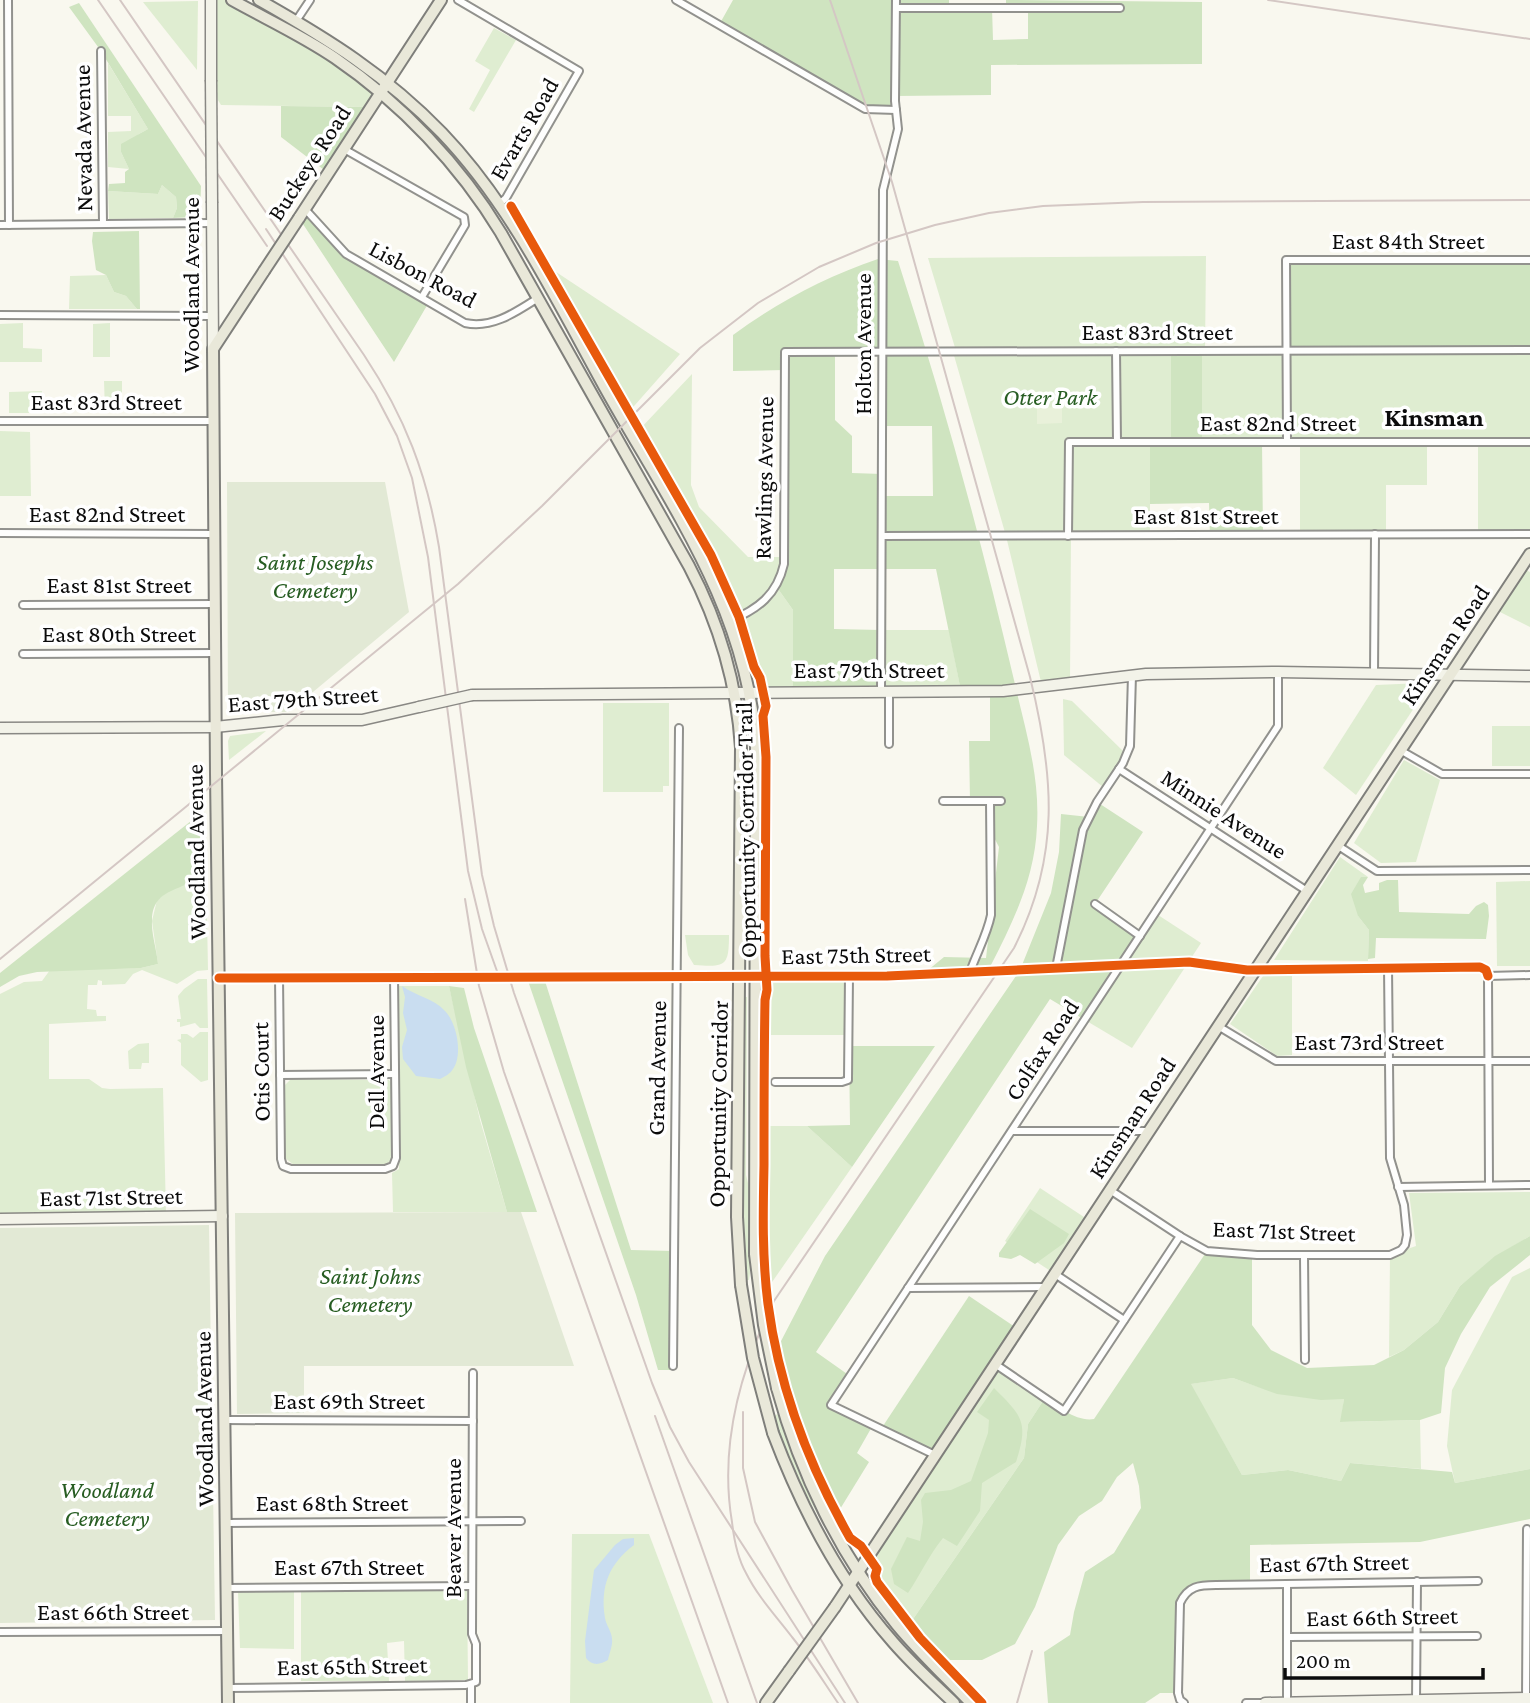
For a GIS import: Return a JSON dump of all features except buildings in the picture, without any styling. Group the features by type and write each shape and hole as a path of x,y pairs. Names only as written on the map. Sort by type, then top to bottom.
{"main road":[{"name":"Woodland Avenue","path":"211,0 215,727 228,1703"},
{"name":"Opportunity Corridor","path":"232,0 333,57 380,93 418,128 469,185 502,233 695,576 718,630 735,692 741,748 737,1229 741,1285 753,1358 773,1433 805,1509 851,1585 892,1642 954,1703"},
{"name":"Opportunity Corridor","path":"259,0 338,46 387,82 447,139 499,204 533,258 697,550 730,621 749,692 755,735 755,1254 764,1325 777,1388 794,1443 813,1488 860,1572 896,1624 967,1699"},
{"name":"Buckeye Road","path":"213,349 440,0"},
{"name":"Kinsman Road","path":"766,1703 860,1572 1336,845 1525,570 1530,554"},
{"name":"East 79th Street","path":"0,728 215,727 283,720 362,720 472,695 1003,691 1132,675 1278,672 1530,676"},
{"name":"East 71st Street","path":"0,1219 222,1216"},
{"path":"1265,1703 1528,1699"}],"street":[{"path":"8,0 9,225"},
{"path":"296,21 310,0"},
{"name":"Evarts Road","path":"458,0 579,71 506,198 499,204"},
{"path":"676,0 865,109 896,110"},
{"path":"896,4 1120,8"},
{"name":"Holton Avenue","path":"889,744 885,691 882,536 883,190 898,129 896,4"},
{"name":"Nevada Avenue","path":"101,51 103,224"},
{"path":"344,149 464,217 465,225 422,297"},
{"name":"Lisbon Road","path":"302,213 345,254 465,323 475,325 500,319 538,298"},
{"path":"0,225 212,223"},
{"name":"East 84th Street","path":"1286,351 1286,260 1530,260"},
{"path":"0,315 212,316"},
{"name":"East 83rd Street","path":"785,352 1530,350"},
{"path":"1116,351 1117,442"},
{"path":"1286,351 1287,442"},
{"name":"Rawlings Avenue","path":"730,621 764,602 776,586 783,569 785,352"},
{"name":"East 83rd Street","path":"0,421 213,421"},
{"name":"East 82nd Street","path":"1068,536 1069,442 1530,442"},
{"name":"East 82nd Street","path":"0,533 214,534"},
{"path":"1374,673 1375,534"},
{"name":"East 81st Street","path":"882,536 1530,534"},
{"name":"East 81st Street","path":"23,605 214,604"},
{"name":"East 80th Street","path":"23,654 215,653"},
{"name":"Colfax Road","path":"935,1455 831,1405 1278,726 1278,672"},
{"path":"1056,968 1080,840 1097,802 1119,769 1131,740 1132,675"},
{"name":"Grand Avenue","path":"673,1366 679,728"},
{"path":"1400,750 1442,774 1530,774"},
{"name":"Minnie Avenue","path":"1119,769 1307,891"},
{"path":"943,801 1001,801"},
{"path":"970,972 988,931 990,915 990,801"},
{"path":"1336,845 1377,871 1530,870"},
{"path":"1095,904 1140,936"},
{"name":"East 75th Street","path":"219,978 849,976 1189,962 1255,970 1480,967 1486,970 1488,976 1530,975"},
{"path":"1388,967 1390,1158 1398,1187 1530,1185"},
{"path":"775,1082 848,1080 849,976"},
{"path":"1488,976 1489,1185"},
{"name":"Otis Court","path":"279,977 283,1166"},
{"name":"Dell Avenue","path":"283,1166 290,1169 385,1169 393,1166 396,1158 394,977"},
{"name":"East 73rd Street","path":"1218,1026 1276,1061 1530,1061"},
{"path":"280,1074 395,1074"},
{"path":"1012,1131 1149,1131"},
{"name":"East 71st Street","path":"1110,1190 1207,1251 1304,1256 1390,1255 1401,1250 1407,1235 1404,1205 1398,1187"},
{"path":"995,1364 1064,1411 1180,1236"},
{"path":"1304,1256 1304,1360"},
{"path":"1055,1274 1124,1320"},
{"path":"908,1288 1046,1287"},
{"name":"Beaver Avenue","path":"471,1703 476,1644 472,1634 472,1373"},
{"name":"East 69th Street","path":"225,1420 473,1421"},
{"name":"East 68th Street","path":"226,1523 521,1521"},
{"path":"1527,1529 1528,1699"},
{"path":"1416,1701 1417,1581"},
{"name":"East 67th Street","path":"1182,1702 1180,1602 1191,1588 1201,1585 1478,1581"},
{"path":"1287,1584 1287,1703"},
{"name":"East 67th Street","path":"226,1588 472,1586"},
{"name":"East 66th Street","path":"0,1632 227,1630"},
{"name":"East 66th Street","path":"1287,1637 1477,1636"},
{"name":"East 65th Street","path":"228,1688 474,1683"},
{"path":"1246,1703 1265,1703"}],"green space":[{"path":"211,0 232,0 313,45 380,94 371,107 221,105 211,89"},
{"path":"733,0 949,0 949,7 992,8 993,40 1028,39 1028,8 1006,8 1006,0 1202,2 1202,64 991,65 991,95 896,96 896,110 868,109 719,25"},
{"path":"198,1 197,70 143,2"},
{"path":"79,3 201,186 200,214 173,218 177,208 176,197 162,185 158,194 108,191 109,184 125,183 125,172 129,169 121,152 121,144 148,129 101,51 69,7"},
{"path":"494,28 516,40 474,112 469,109 490,70 475,61"},
{"path":"108,63 148,129 121,152 129,169 108,167 108,132 131,131 131,116 108,116"},
{"path":"281,106 371,107 328,173 281,137"},
{"path":"162,185 176,197 177,208 173,218 109,219 108,191 158,194"},
{"path":"305,209 342,251 429,302 394,362 299,218"},
{"path":"139,231 140,309 137,309 126,296 114,292 106,275 96,270 92,241 93,232"},
{"path":"1530,255 1530,350 1286,351 1286,256"},
{"name":"Otter Park","path":"1206,256 1205,351 1530,350 1530,534 1478,534 1478,442 1427,442 1427,485 1386,485 1386,534 1300,534 1300,442 1202,442 1171,352 1171,442 1150,443 1150,535 1071,536 1070,682 1042,686 1006,536 928,258"},
{"path":"878,259 898,261 975,522 1031,752 1037,807 1032,863 1015,915 985,972 922,975 944,957 986,958 999,847 990,830 990,801 970,801 969,741 990,741 990,691 961,691 936,569 834,569 834,629 881,630 881,691 793,692 793,610 776,586 782,573 784,370 733,371 733,335 803,291","holes":["835,352 882,353 882,426 932,426 933,496 882,496 882,474 852,473 852,436 835,420"]},
{"path":"547,266 680,354 627,414 623,404"},
{"path":"106,275 114,292 126,296 137,309 69,309 70,276"},
{"path":"23,323 23,348 42,349 42,362 0,362 0,324"},
{"path":"110,323 110,357 93,357 93,324"},
{"path":"1171,351 1202,351 1202,442 1262,442 1263,534 1210,535 1209,503 1150,504 1150,442 1171,442"},
{"path":"692,374 691,485 699,507 748,557 784,557 776,586 793,610 793,692 763,692 744,630 723,579 639,430"},
{"path":"104,381 122,381 122,412 105,412"},
{"path":"42,391 42,413 9,413 9,392"},
{"path":"1062,407 1062,423 1037,424 1037,408"},
{"path":"0,431 30,432 31,496 0,496"},
{"name":"Saint Josephs Cemetery","path":"227,482 385,482 409,612 289,712 228,712"},
{"path":"1521,568 1530,572 1530,627 1494,609"},
{"path":"881,630 949,630 961,691 881,691"},
{"path":"1422,683 1426,690 1356,795 1323,768 1376,685"},
{"path":"1063,699 1072,701 1125,753 1118,768 1103,787 1064,755"},
{"path":"603,703 669,703 669,786 663,786 663,792 603,792"},
{"path":"1492,726 1530,726 1530,766 1492,766"},
{"path":"266,731 229,760 230,736"},
{"path":"1404,760 1440,780 1416,862 1381,863 1354,843"},
{"path":"1097,802 1143,832 1095,904 1140,936 1085,1020 1050,999 816,1352 850,1376 831,1404 873,1425 857,1453 869,1462 837,1514 795,1415 784,1380 786,1378 779,1345 825,1256 1020,970 1051,893 1059,852 1061,814 1089,817"},
{"path":"205,812 208,970 197,971 177,984 142,970 133,974 125,984 102,985 102,981 98,980 97,985 88,985 87,1009 96,1010 97,1016 106,1016 106,1021 49,1024 49,1079 89,1079 102,1088 110,1089 163,1088 166,1213 0,1214 0,994 24,982 42,981 50,970 141,968 158,964 152,921 157,900 170,890 193,880 202,869 201,815"},
{"path":"201,813 202,868 191,882 166,894 154,908 152,925 158,964 141,968 37,972 19,976 0,987 0,973"},
{"path":"1340,857 1368,877 1361,877 1358,916 1369,930 1368,961 1274,960"},
{"path":"1361,877 1368,877 1363,885 1365,893 1379,890 1379,883 1398,880 1399,912 1469,914 1484,902 1488,905 1489,916 1486,939 1376,938 1375,958 1368,959 1369,930 1358,916 1351,894"},
{"path":"1530,881 1530,966 1497,966 1496,882"},
{"path":"1155,913 1201,943 1132,1048 1085,1020"},
{"path":"685,935 729,935 726,959 719,965 694,965 688,955"},
{"path":"767,975 849,976 849,1035 765,1035"},
{"path":"1292,975 1292,1055 1277,1056 1230,1024 1263,976"},
{"path":"527,978 544,978 631,1250 674,1251 673,1370 658,1370 636,1295"},
{"path":"198,979 207,979 208,1028 200,1028 195,1023 180,1027 180,1022 177,1022 177,1019 181,1019 178,996"},
{"path":"398,986 449,986 480,1120 507,1212 393,1212 392,1173 399,1169"},
{"path":"449,986 464,988 474,1028 537,1212 507,1212 466,1067"},
{"path":"744,997 747,997 746,1175 749,1187 749,1280 746,1280 741,1223"},
{"path":"200,1032 208,1032 208,1080 201,1082 181,1065 181,1043 177,1040 181,1039 181,1034 193,1038"},
{"path":"149,1043 149,1063 142,1063 141,1069 129,1069 128,1051 138,1044"},
{"path":"849,1046 935,1046 852,1167 807,1126 850,1125"},
{"path":"291,1079 389,1080 392,1084 391,1161 383,1165 294,1165 284,1157 284,1086"},
{"path":"764,1126 807,1126 852,1167 770,1285 766,1242 763,1244"},
{"path":"1040,1188 1090,1221 1055,1274 1005,1241"},
{"path":"1530,1192 1530,1236 1495,1257 1460,1286 1438,1322 1404,1350 1389,1357 1390,1255 1416,1246 1409,1193"},
{"path":"1030,1209 1069,1234 1064,1243 1035,1264 1020,1255 1011,1259 999,1257 999,1253"},
{"name":"Saint Johns Cemetery","path":"521,1212 574,1366 304,1366 304,1413 237,1414 235,1213"},
{"name":"Woodland Cemetery","path":"209,1225 215,1620 0,1623 0,1228"},
{"path":"1530,1236 1530,1255 1490,1287 1461,1334 1445,1368 1441,1413 1420,1420 1340,1422 1344,1399 1321,1400 1277,1394 1233,1378 1191,1384 1242,1475 1288,1470 1341,1481 1350,1463 1452,1472 1455,1483 1530,1469 1530,1519 1420,1542 1250,1545 1250,1584 1201,1585 1180,1603 1178,1693 1160,1693 1145,1703 1048,1703 1044,1652 1070,1635 1085,1572 1114,1553 1141,1508 1133,1463 1117,1477 1102,1501 1079,1516 1058,1545 1035,1607 1015,1644 982,1660 940,1660 909,1625 1024,1458 1028,1424 1045,1398 1074,1416 1094,1419 1207,1251 1252,1255 1252,1325 1271,1350 1307,1368 1374,1365 1404,1350 1438,1322 1460,1286 1495,1256"},
{"path":"1530,1268 1530,1469 1455,1483 1447,1446 1452,1390 1512,1277"},
{"path":"969,1296 1018,1329 935,1455 881,1429"},
{"path":"995,1364 1045,1398 1028,1424 1024,1458 909,1625 877,1582 876,1569 869,1558"},
{"path":"1233,1378 1287,1394 1344,1399 1341,1422 1420,1420 1421,1469 1350,1463 1341,1481 1288,1470 1242,1475 1190,1384"},
{"path":"994,1388 1020,1420 1022,1438 1016,1462 982,1483 980,1511 957,1546 943,1538 908,1593 894,1584 891,1569 907,1537 920,1541 923,1522 921,1500 925,1493 951,1490 971,1481 988,1433 989,1420 977,1412"},
{"path":"778,1414 828,1532 789,1465 774,1416"},
{"path":"572,1534 649,1534 713,1703 570,1703"},
{"path":"467,1590 468,1680 405,1681 404,1641 387,1643 389,1681 301,1681 301,1592"},
{"path":"238,1592 294,1592 294,1649 240,1648"}],"water":[{"path":"402,986 440,1007 453,1023 458,1056 453,1069 440,1079 416,1076 403,1059 402,1047 407,1030"},
{"path":"634,1538 634,1545 618,1560 605,1586 605,1618 612,1641 608,1660 599,1664 593,1663 586,1658 585,1641 594,1570 615,1545 623,1539"}],"tram line":[{"path":"830,0 892,182 1030,677 1044,748 1049,815 1040,881 1014,948 774,1301 751,1354 735,1408 728,1465 734,1535 740,1561 756,1590 838,1703"},
{"path":"743,1412 743,1468 755,1522 858,1703"},
{"path":"1017,1703 1032,1651"}],"railway":[{"path":"98,0 267,246"},
{"path":"120,0 364,355 403,424 421,471 434,520 482,875 514,993 670,1427 689,1462 845,1703"},
{"path":"1268,0 1530,39"},
{"path":"0,959 458,584 542,506 700,348 758,303 819,267 876,243 935,225 989,213 1043,206 1143,202 1530,200"},
{"path":"266,229 375,394 397,436 412,478 428,557 468,871 482,929 498,974"},
{"path":"465,899 479,986 504,1072 728,1703"},
{"path":"655,1416 757,1703"}],"cycle path":[{"name":"Opportunity Corridor Trail","path":"511,206 711,555 739,617 760,678 766,706 763,716 766,757 767,990 763,1234 766,1286 773,1335 798,1425 821,1483 850,1538 861,1546 877,1569 877,1582 920,1638 982,1703"},
{"path":"219,978 887,976 1189,962 1247,970 1480,967 1486,970 1488,976"}],"district":[{"name":"Kinsman","path":"1434,417"}]}
